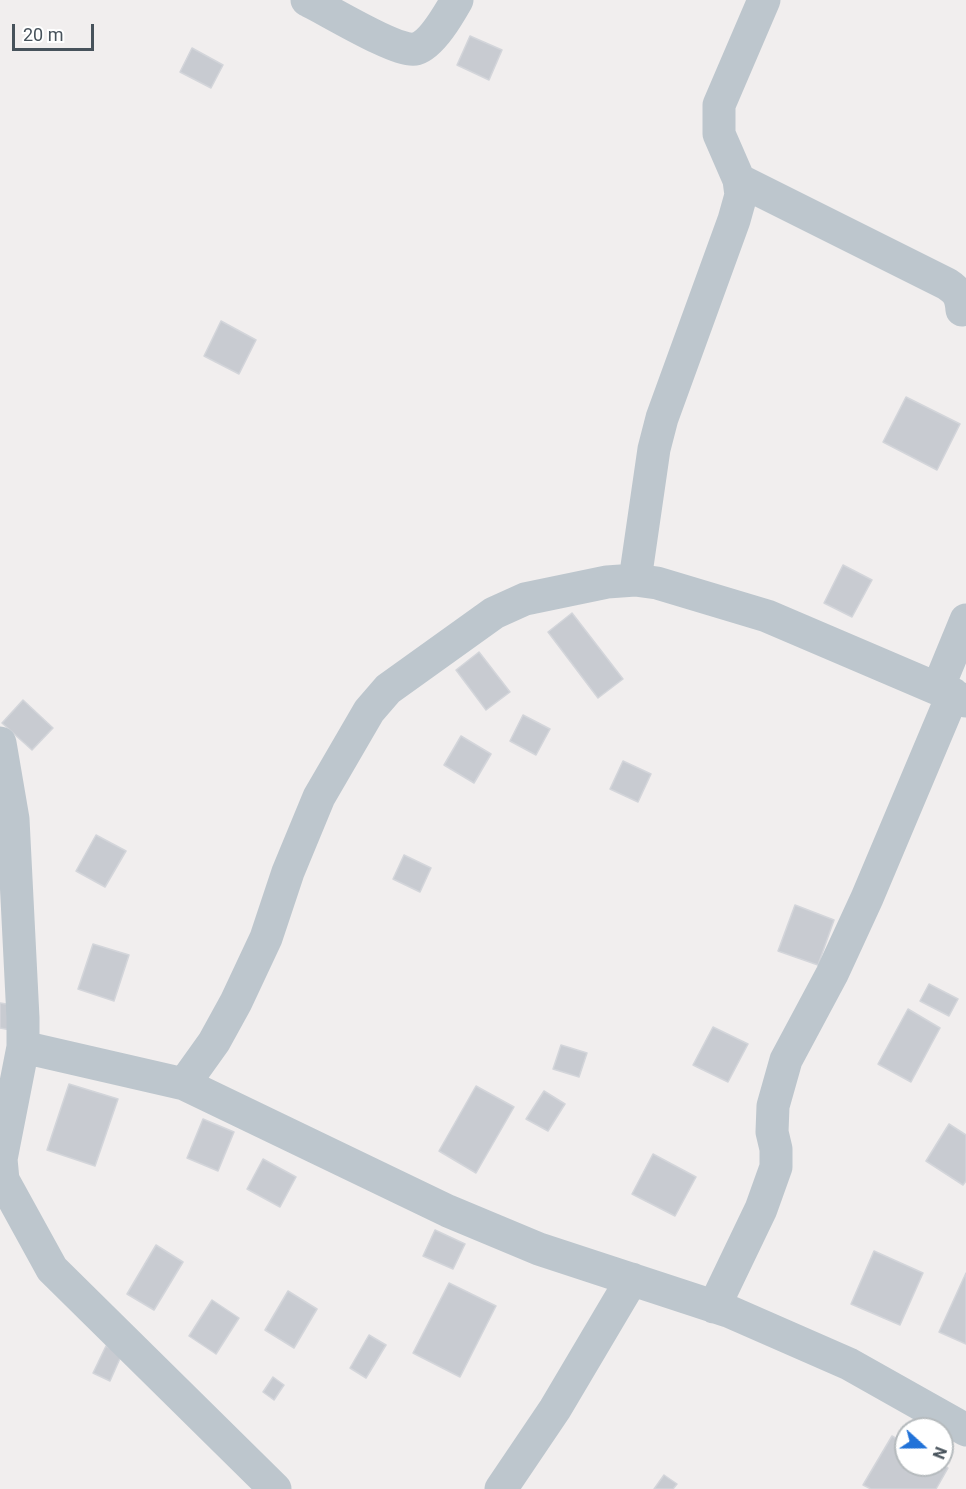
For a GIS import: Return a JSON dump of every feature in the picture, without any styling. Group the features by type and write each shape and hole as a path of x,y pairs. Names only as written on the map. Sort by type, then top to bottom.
{"street":[{"path":"307,0 405,49 416,49 427,42 457,0"},
{"path":"635,580 654,449 662,418 741,195 739,180 718,134 719,105 764,0"},
{"path":"739,180 947,284 961,297 962,310"},
{"path":"184,1084 214,1042 241,992 266,938 288,872 319,797 369,711 388,689 485,619 504,608 535,597 607,582 635,580 657,583 767,616 952,694"},
{"path":"714,1307 761,1209 776,1167 776,1149 772,1132 773,1106 786,1060 832,974 867,898 952,694 966,620"},
{"path":"0,743 13,819 13,1065 1,1159 3,1180 52,1269 275,1489"},
{"path":"13,1065 184,1084 448,1211 539,1248 714,1307 849,1364 965,1425"},
{"path":"501,1489 555,1409 632,1279"}],"building":[{"path":"470,36 502,50 489,80 457,65"},
{"path":"192,48 223,65 211,88 180,72"},
{"path":"221,321 256,340 239,374 204,356"},
{"path":"906,397 960,424 937,470 883,442"},
{"path":"843,565 872,580 852,617 824,603"},
{"path":"572,613 623,679 598,698 548,632"},
{"path":"479,652 510,692 486,710 456,670"},
{"path":"23,700 53,728 32,750 2,723"},
{"path":"523,715 550,729 536,755 510,741"},
{"path":"461,736 491,754 474,783 444,765"},
{"path":"623,761 651,774 638,802 610,789"},
{"path":"96,835 126,851 105,887 76,871"},
{"path":"404,855 431,868 420,892 393,879"},
{"path":"795,905 834,920 818,965 778,951"},
{"path":"93,944 129,955 114,1001 78,989"},
{"path":"929,984 958,999 949,1016 920,1001"},
{"path":"0,1003 19,1006 16,1031 0,1028"},
{"path":"908,1009 940,1028 911,1082 878,1064"},
{"path":"713,1027 748,1044 728,1082 693,1065"},
{"path":"561,1045 587,1053 579,1077 553,1069"},
{"path":"69,1084 118,1099 95,1166 47,1150"},
{"path":"476,1086 514,1107 476,1173 439,1151"},
{"path":"544,1091 565,1104 548,1131 526,1119"},
{"path":"203,1119 234,1132 218,1171 187,1158"},
{"path":"949,1124 966,1135 966,1181 963,1185 926,1161"},
{"path":"653,1154 696,1177 675,1216 632,1194"},
{"path":"263,1159 296,1177 280,1207 247,1189"},
{"path":"435,1230 465,1244 453,1269 423,1256"},
{"path":"156,1245 183,1262 154,1310 127,1294"},
{"path":"874,1251 923,1273 900,1325 851,1304"},
{"path":"966,1273 966,1344 939,1332"},
{"path":"449,1283 496,1306 460,1377 413,1353"},
{"path":"288,1291 317,1309 294,1348 265,1330"},
{"path":"212,1300 239,1318 216,1354 189,1336"},
{"path":"369,1335 386,1345 366,1378 350,1368"},
{"path":"106,1346 122,1354 110,1381 93,1373"},
{"path":"273,1377 284,1385 274,1400 263,1392"},
{"path":"892,1436 894,1437 894,1477 943,1477 936,1489 871,1489 863,1485"},
{"path":"664,1475 677,1484 673,1489 654,1489"}]}
